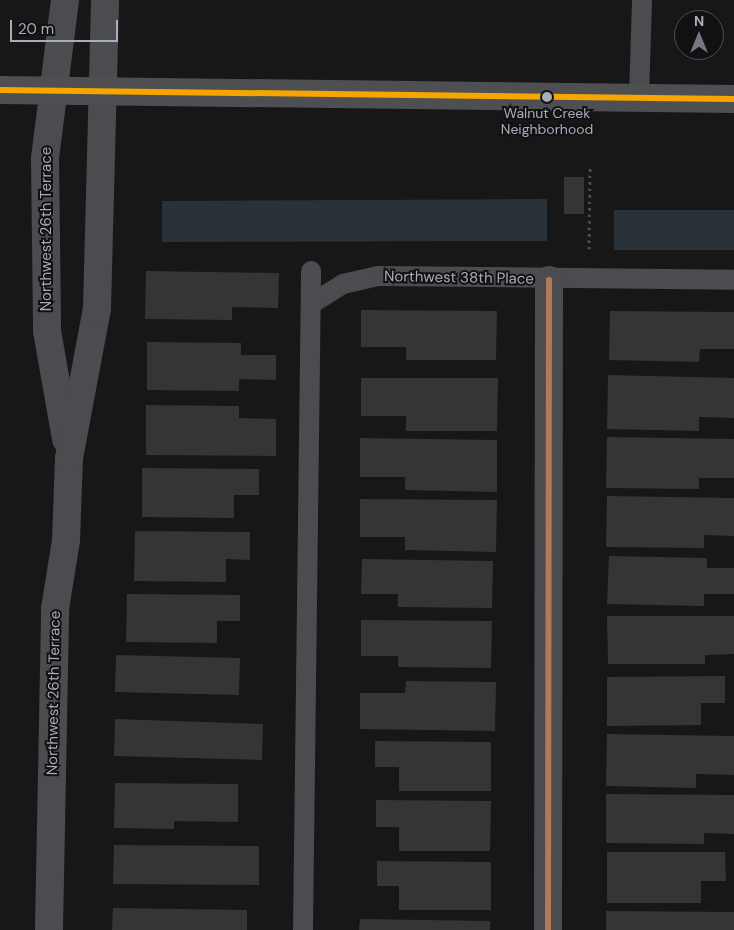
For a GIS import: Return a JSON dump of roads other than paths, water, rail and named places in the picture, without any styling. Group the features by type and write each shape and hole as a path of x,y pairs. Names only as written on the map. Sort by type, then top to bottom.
{"main road":[{"path":"0,90 734,99"}],"street":[{"name":"Northwest 26th Terrace","path":"65,0 45,159 47,331 69,458"},
{"name":"Northwest 26th Terrace","path":"49,930 55,609 66,540 69,458 98,308 101,92 105,0"},
{"path":"548,930 549,280"}],"lane":[{"path":"639,98 642,0"},
{"path":"303,930 311,271"},
{"name":"Northwest 38th Place","path":"311,304 343,284 379,276 549,280 734,280"}],"place":[{"name":"Walnut Creek Neighborhood","path":"547,97"}]}
